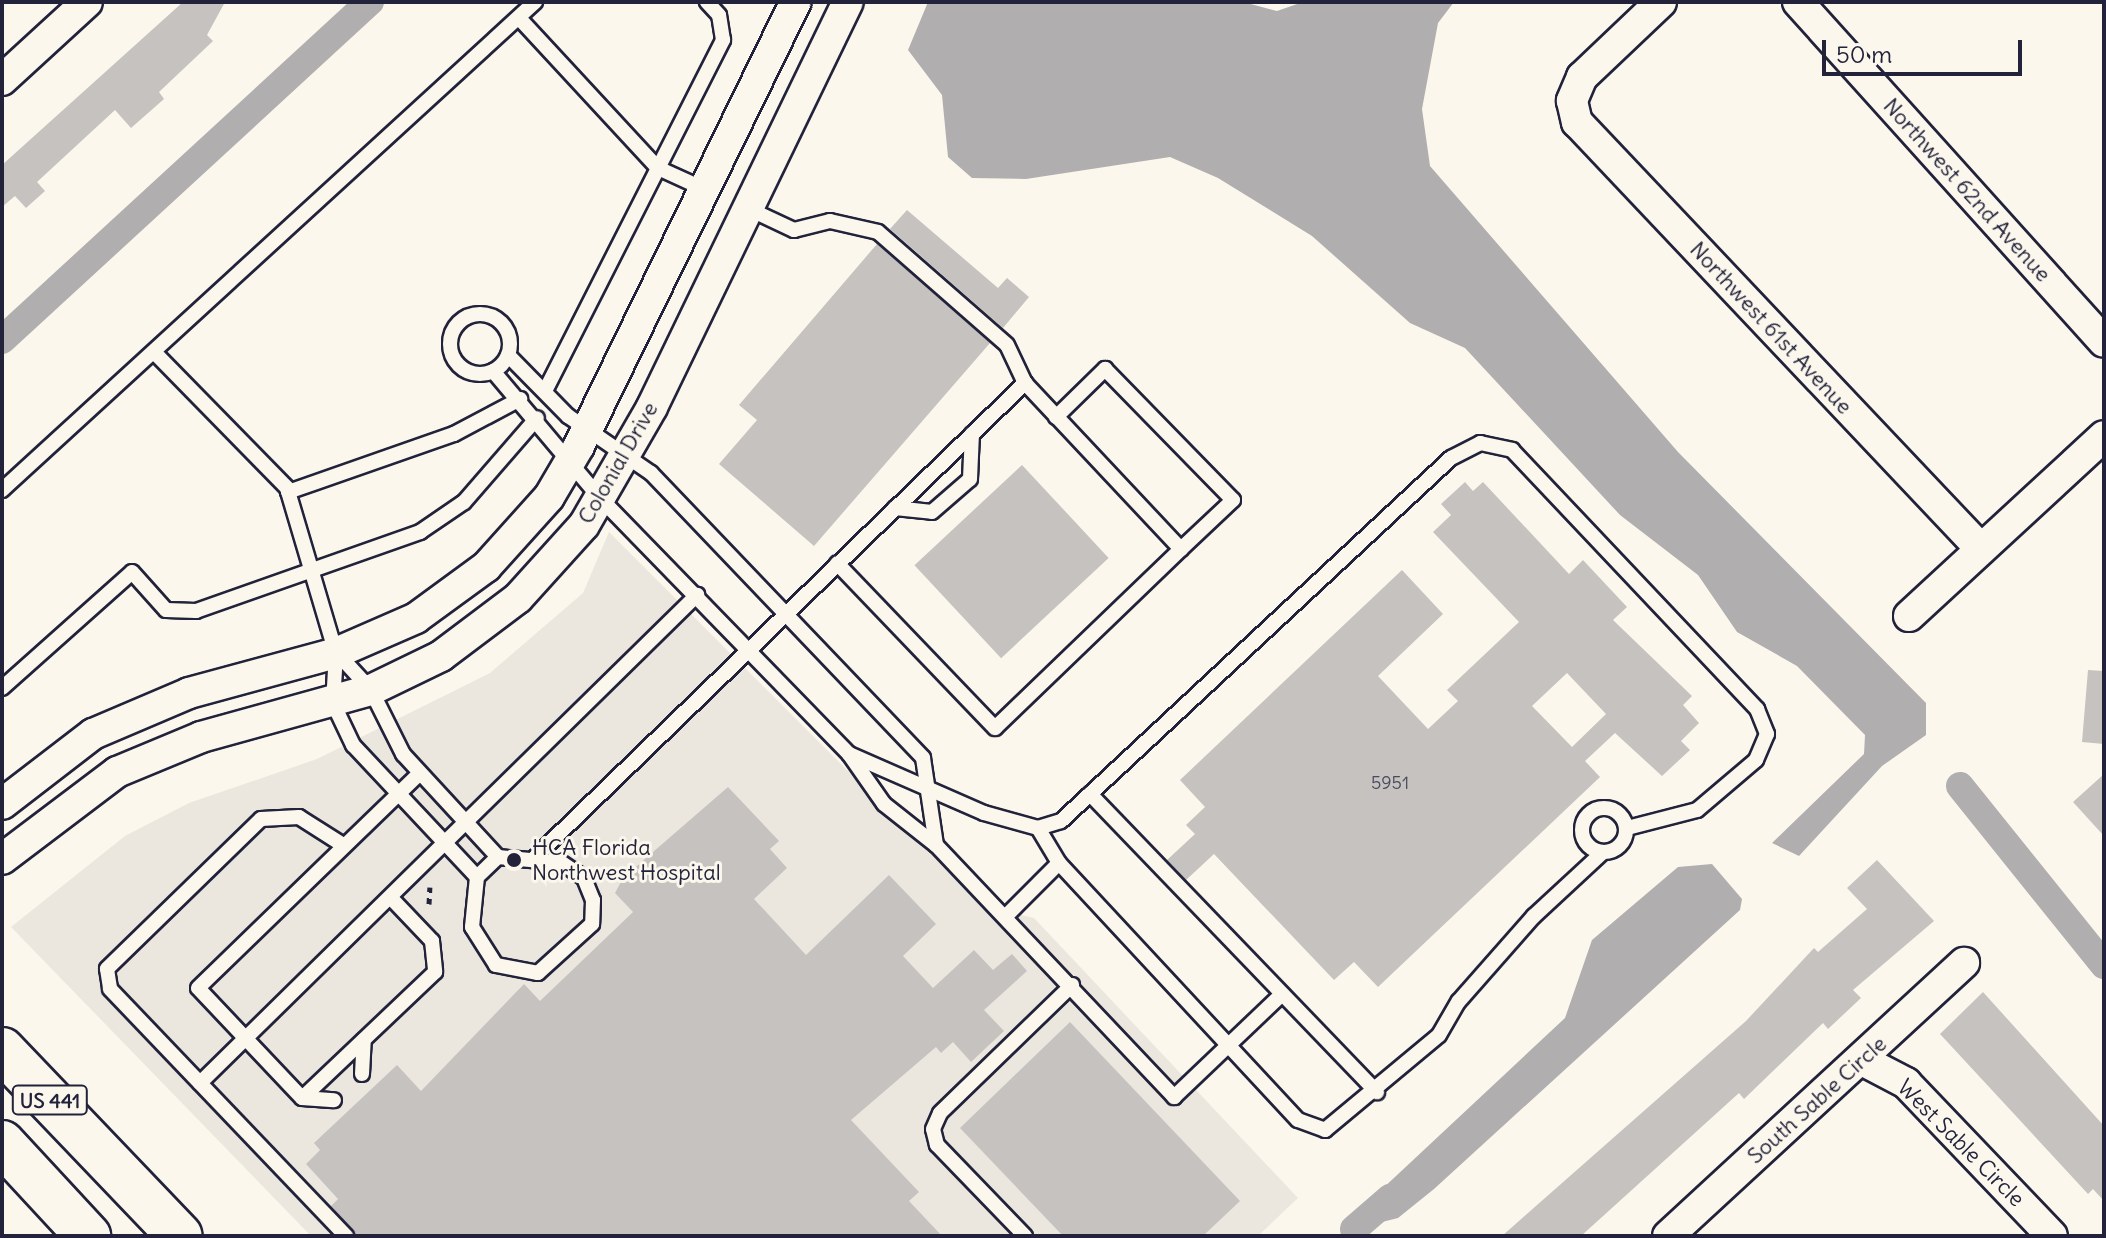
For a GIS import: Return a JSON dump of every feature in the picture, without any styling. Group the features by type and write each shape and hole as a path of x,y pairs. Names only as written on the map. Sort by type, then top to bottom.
{"main road":[{"name":"US 441","path":"2,1050 180,1236"},
{"name":"US 441","path":"2,1143 88,1236"}],"street":[{"path":"2,80 87,2"},
{"name":"Colonial Drive","path":"2,804 93,734 189,693 336,653 416,618 486,567 570,462 796,2"},
{"path":"812,2 844,10"},
{"name":"Northwest 61st Avenue","path":"1661,2 1582,77 1572,101 1577,122 1981,549"},
{"name":"Northwest 62nd Avenue","path":"1798,2 2104,342"},
{"name":"Colonial Drive","path":"2,859 117,772 201,737 333,703 371,690 441,656 518,598 600,498 625,454 844,10"},
{"path":"704,189 747,208"},
{"path":"1909,616 2104,436"},
{"name":"South Sable Circle","path":"1668,1236 1964,963"},
{"name":"West Sable Circle","path":"1862,1060 1906,1083 2052,1236"}],"lane":[{"path":"2,490 535,2"},
{"path":"545,391 723,40 719,15 707,2"},
{"path":"519,18 658,168 704,189"},
{"path":"747,208 794,230 830,221 878,232 1007,345 1025,383 1181,549"},
{"path":"490,315 509,336 508,355 493,371 474,373 457,364 450,346 455,327 471,316 490,315"},
{"path":"154,352 288,492 336,653 333,703 365,765 477,877"},
{"path":"508,355 587,431 625,454 923,758 931,794 936,845"},
{"path":"837,563 995,728 1233,500 1105,369 1056,417"},
{"path":"493,371 537,418 600,498 849,754 880,799 936,845 1072,985 1174,1097 1282,994"},
{"path":"535,857 1025,383"},
{"path":"288,492 454,434 520,399"},
{"path":"2,688 132,572 166,610 196,611 313,572 442,517 537,418"},
{"path":"895,508 932,512 970,479 972,434"},
{"path":"849,754 931,794 1038,828 1061,821 1451,458 1480,443 1512,450 1757,709 1767,734 1756,760 1697,810 1627,828"},
{"path":"200,1083 447,846 467,825 474,809 697,595"},
{"path":"336,653 371,690 419,774 498,857"},
{"path":"334,1100 302,1098 198,988 419,774"},
{"path":"1090,794 1377,1092"},
{"path":"1603,852 1583,837 1591,812 1616,811 1627,828"},
{"path":"343,845 299,817 261,819 107,969 110,989 346,1236"},
{"path":"1038,828 1059,863 1298,1120 1325,1130 1377,1092 1439,1035 1459,1001 1534,916 1603,852 1621,845 1627,828"},
{"path":"498,857 535,857 584,878 593,900 592,924 538,973 512,974 483,949 472,927 477,877 498,857"},
{"path":"1005,917 1059,863"},
{"path":"302,1098 435,972 432,941 392,899"},
{"path":"1025,1236 937,1145 933,1129 940,1113 1072,985"},
{"path":"362,1074 364,1040"}],"path":[{"path":"429,904 427,889 437,881"}],"shaded area":[{"path":"928,2 1243,2 1277,11 1303,2 1454,2 1438,23 1422,109 1430,166 1678,452 1926,703 1926,735 1882,766 1799,856 1772,843 1864,754 1865,735 1797,666 1737,632 1698,575 1620,515 1465,348 1410,323 1312,236 1218,178 1170,157 1026,179 972,178 948,157 942,95 908,50"},
{"name":"HCA Florida Northwest Hospital","path":"609,532 983,906 1034,918 1298,1198 1258,1236 311,1236 11,927 125,836 189,803 317,759 490,673 583,593"},
{"path":"1712,864 1742,899 1740,910 1434,1189 1398,1218 1362,1227 1365,1205 1565,1018 1592,940 1678,867"}],"building":[{"path":"183,2 225,2 207,35 213,41 159,92 164,99 131,128 115,110 37,182 45,191 26,208 15,196 2,207 2,165"},
{"path":"907,210 998,288 1007,278 1029,297 1003,328 890,229"},
{"path":"877,244 990,343 814,546 719,464 757,420 739,405"},
{"path":"1022,465 1109,558 1001,658 914,565"},
{"path":"1465,482 1473,491 1483,482 1569,574 1583,560 1627,607 1613,620 1692,696 1683,705 1699,723 1681,741 1690,750 1662,776 1615,733 1585,761 1600,777 1378,987 1354,962 1334,980 1214,854 1186,880 1167,860 1195,834 1186,825 1205,807 1180,780 1402,570 1443,614 1378,676 1428,729 1458,701 1447,690 1519,622 1433,532 1451,515 1441,504","holes":["1567,673 1606,714 1572,747 1532,706"]},
{"path":"2088,670 2104,671 2104,744 2082,742"},
{"path":"2104,774 2104,836 2073,802"},
{"path":"728,787 779,841 770,849 787,868 754,899 806,955 889,875 936,924 903,956 933,988 974,950 993,970 1012,954 1027,971 984,1010 1004,1031 971,1062 953,1042 941,1053 936,1047 851,1120 919,1192 909,1201 942,1236 357,1236 331,1206 338,1199 306,1164 320,1150 314,1143 397,1065 421,1091 524,984 540,1001 633,912 615,893 623,878"},
{"path":"1877,860 1934,921 1853,990 1861,998 1828,1029 1823,1023 1744,1099 1739,1093 1581,1236 1502,1236 1746,1021 1814,948 1818,952 1867,909 1847,888"},
{"path":"1983,992 2104,1126 2104,1201 2093,1189 2088,1194 1940,1034"},
{"path":"1070,1022 1240,1201 1203,1236 1063,1236 960,1128"}],"waterway":[{"path":"2,340 370,2"},
{"path":"1960,786 2104,965"},
{"path":"1354,1229 1390,1198"}],"place":[{"name":"HCA Florida Northwest Hospital","path":"514,860"}]}
